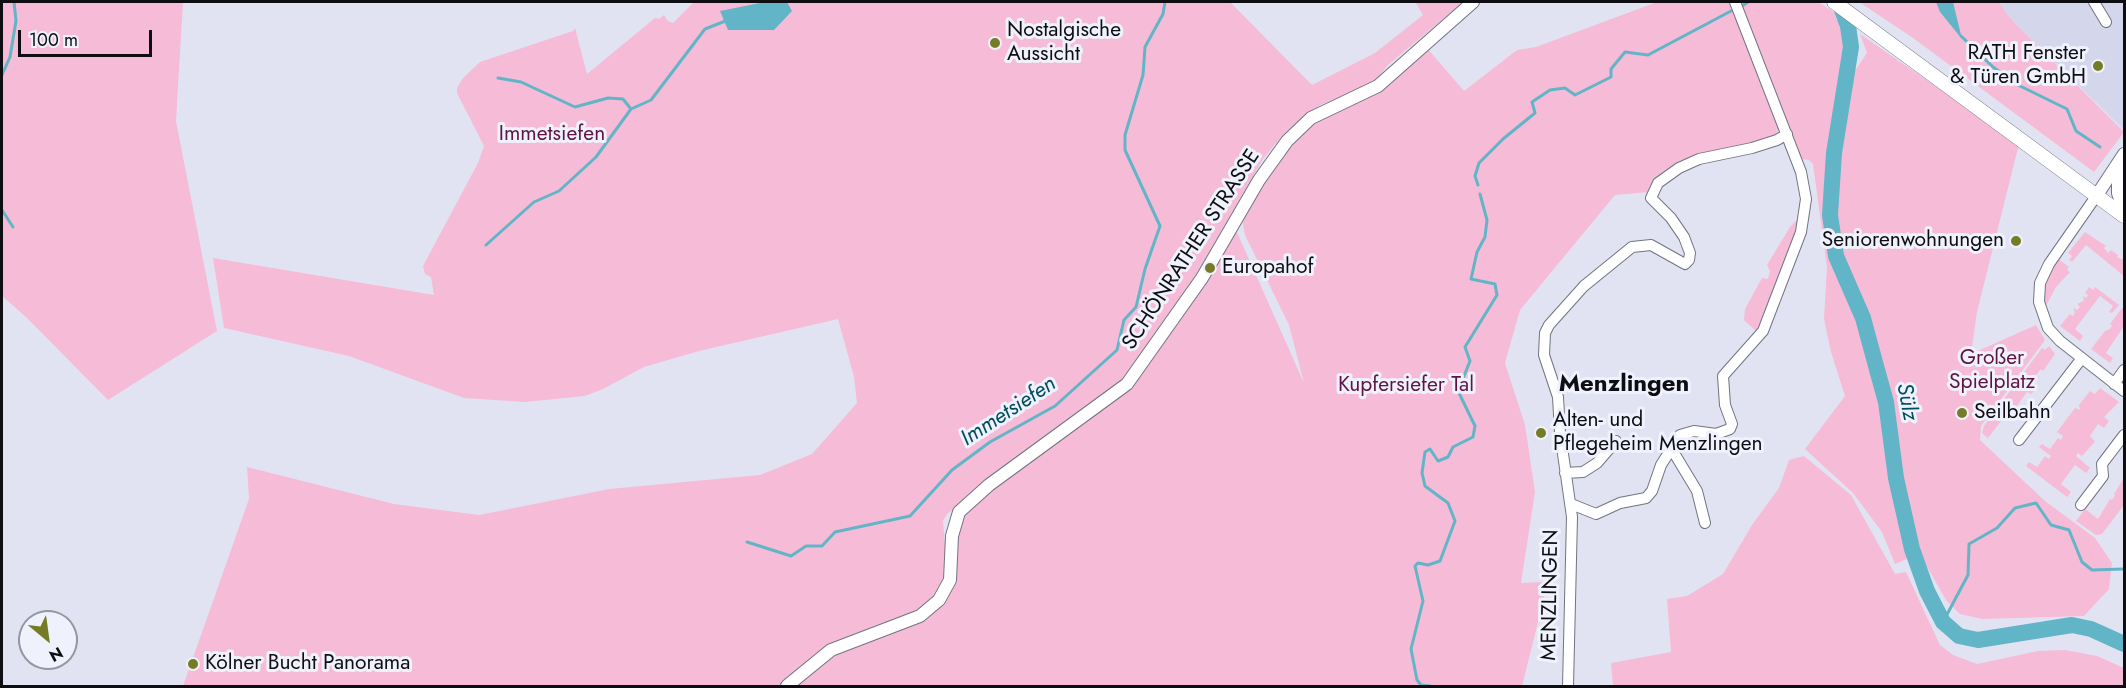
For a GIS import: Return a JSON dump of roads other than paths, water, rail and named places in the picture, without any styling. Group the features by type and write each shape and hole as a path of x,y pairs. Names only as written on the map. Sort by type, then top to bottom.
{"main road":[{"path":"1834,2 2124,213"}],"street":[{"name":"SCHÖNRATHER STRASSE","path":"787,687 831,650 920,616 939,600 950,580 952,536 959,512 989,485 1127,384 1202,278 1259,180 1287,141 1311,118 1378,86 1473,2"},
{"name":"MENZLINGEN","path":"1571,504 1596,514 1620,503 1646,498 1652,491 1676,440 1687,431 1716,434 1730,429 1732,424 1725,405 1723,376 1763,332 1801,232 1805,212 1802,172 1735,2"},
{"path":"2094,2 2106,22"},
{"name":"MENZLINGEN","path":"1568,687 1571,504 1565,473 1558,398 1543,345 1549,325 1584,286 1632,247 1651,245 1685,264 1689,260 1690,253 1684,237 1671,218 1651,198 1658,183 1679,168 1699,159 1752,148 1777,140 1787,134"},
{"path":"2121,159 2049,264 2039,292 2043,316 2048,328 2124,392"},
{"path":"2121,159 2118,193 2124,213"},
{"path":"2019,440 2082,358"},
{"path":"2114,384 2124,370"},
{"path":"2081,505 2103,476 2102,464 2124,435"},
{"path":"1565,473 1584,472 1597,463 1616,441"},
{"path":"1671,448 1697,490 1705,523"}],"water":[{"path":"765,2 787,2 792,11 774,30 728,30 720,11"},
{"path":"1936,2 1953,2 1962,39 1940,12"}],"waterway":[{"path":"2,75 10,57 16,21 14,2"},
{"name":"Immetsiefen","path":"747,542 791,556 806,546 822,546 835,532 910,516 952,470 990,442 1055,406 1117,350 1124,320 1136,307 1145,269 1160,226 1125,150 1125,135 1143,75 1145,47 1163,14 1165,2"},
{"path":"1742,6 1748,2"},
{"name":"Sülz","path":"1839,2 1848,26 1851,47 1834,153 1830,215 1836,256 1863,318 1886,402 1896,478 1912,549 1927,591 1943,622 1959,636 1978,640 2072,625 2091,629 2124,644"},
{"path":"1478,185 1475,176 1479,163 1503,139 1535,113 1532,102 1550,90 1565,88 1575,95 1611,77 1611,69 1625,52 1648,55 1731,11"},
{"path":"486,245 534,202 559,191 596,157 631,109 651,100 705,29 728,20"},
{"path":"1961,36 1993,67 2018,85 2067,109 2076,131 2100,147"},
{"path":"498,78 521,82 575,107 608,98 623,99 631,109"},
{"path":"1430,686 1421,685 1417,680 1411,649 1423,601 1415,566 1418,563 1428,565 1440,561 1455,521 1448,503 1425,486 1422,473 1425,452 1430,449 1438,461 1448,457 1453,447 1473,437 1475,426 1458,391 1470,361 1465,347 1497,295 1495,284 1471,279 1477,252 1485,237 1487,220 1480,194"},
{"path":"2,210 13,227"},
{"path":"1943,622 1968,575 1969,544 1997,528 2015,508 2036,503 2051,525 2069,530 2082,562 2092,570 2123,569"}],"place":[{"name":"Nostalgische Aussicht","path":"995,43"},
{"name":"RATH Fenster & Türen GmbH","path":"2098,66"},
{"name":"Seniorenwohnungen","path":"2016,241"},
{"name":"Europahof","path":"1210,268"},
{"name":"Seilbahn","path":"1962,413"},
{"name":"Alten- und Pflegeheim Menzlingen","path":"1541,433"},
{"name":"Kölner Bucht Panorama","path":"193,664"}],"district":[{"name":"Menzlingen","path":"1624,385"}],"park label":[{"name":"Großer Spielplatz","path":"1992,371"},
{"name":"Kupfersiefer Tal","path":"1406,386"}]}
